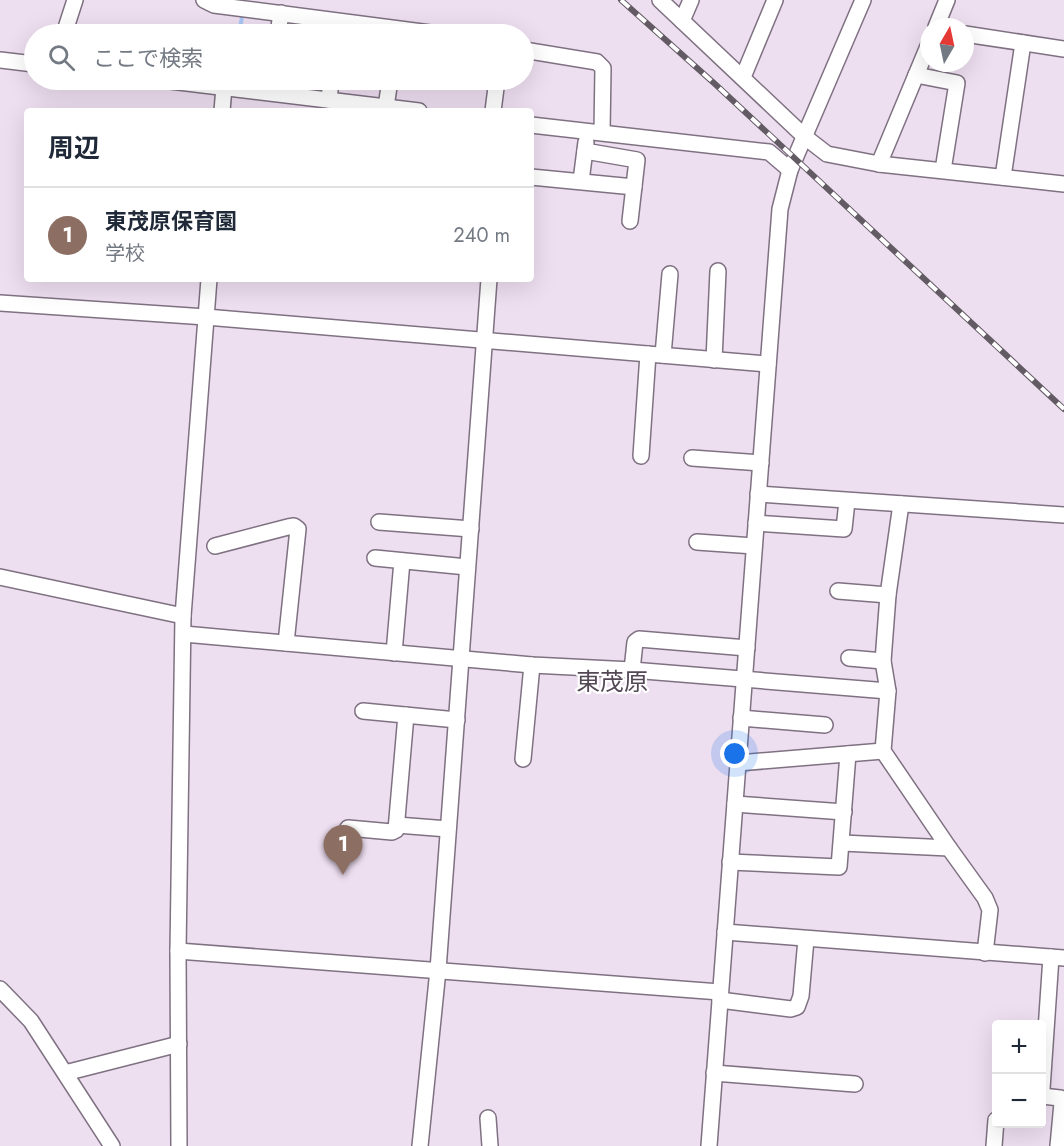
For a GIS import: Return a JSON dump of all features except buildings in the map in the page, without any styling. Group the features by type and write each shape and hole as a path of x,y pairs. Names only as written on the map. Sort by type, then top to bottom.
{"street":[{"path":"67,24 75,0"},
{"path":"204,0 214,5 363,24"},
{"path":"660,0 805,137 827,154 879,164 1064,184"},
{"path":"682,21 691,0"},
{"path":"743,77 775,0"},
{"path":"709,1146 780,209 790,170 863,0"},
{"path":"940,18 948,0"},
{"path":"279,24 281,13"},
{"path":"974,35 1064,49"},
{"path":"1003,177 1023,43"},
{"path":"534,52 597,62 603,68 595,131 585,152 581,181"},
{"path":"0,60 24,63"},
{"path":"879,164 920,65"},
{"path":"916,75 957,83 944,170"},
{"path":"222,108 224,90"},
{"path":"288,90 357,107 394,108"},
{"path":"329,100 330,90"},
{"path":"386,107 389,90"},
{"path":"493,108 495,90"},
{"path":"534,124 770,152 790,170"},
{"path":"585,152 637,160 630,221"},
{"path":"534,177 634,187"},
{"path":"714,360 718,271"},
{"path":"641,456 655,355 670,274"},
{"path":"179,1146 178,951 183,616 209,282"},
{"path":"420,1146 438,970 489,282"},
{"path":"0,303 206,317 768,364"},
{"path":"692,458 761,463"},
{"path":"758,494 1064,515"},
{"path":"756,523 844,529 847,501"},
{"path":"901,504 888,595 883,661 888,691 883,751 986,898 990,910 986,952"},
{"path":"379,522 471,529"},
{"path":"215,546 288,527 294,526 298,529 286,643"},
{"path":"697,542 754,546"},
{"path":"375,558 467,567"},
{"path":"394,653 402,561"},
{"path":"0,577 183,616"},
{"path":"838,591 888,595"},
{"path":"183,634 532,665 632,670 888,691"},
{"path":"632,670 635,642 639,639 747,648"},
{"path":"849,658 883,661"},
{"path":"523,759 532,665"},
{"path":"363,711 457,720"},
{"path":"348,828 392,832 396,830 406,715"},
{"path":"741,718 825,725"},
{"path":"738,763 883,751"},
{"path":"730,862 839,867 848,754"},
{"path":"735,804 844,812"},
{"path":"397,825 448,829"},
{"path":"842,843 949,848"},
{"path":"725,932 1058,958 1043,1074"},
{"path":"178,951 438,970 720,996 791,1009 797,1007 801,996 806,939"},
{"path":"0,989 31,1021 112,1146"},
{"path":"64,1073 178,1044"},
{"path":"714,1073 855,1084"},
{"path":"1046,1097 1060,1098 1062,1103 1058,1146"},
{"path":"488,1118 490,1146"},
{"path":"994,1146 995,1128"}],"waterway":[{"path":"241,24 242,17"}],"railway":[{"path":"621,0 715,84 1064,409"}],"place":[{"name":"東茂原保育園","path":"343,875"}],"district":[{"name":"東茂原","path":"612,681"}]}
